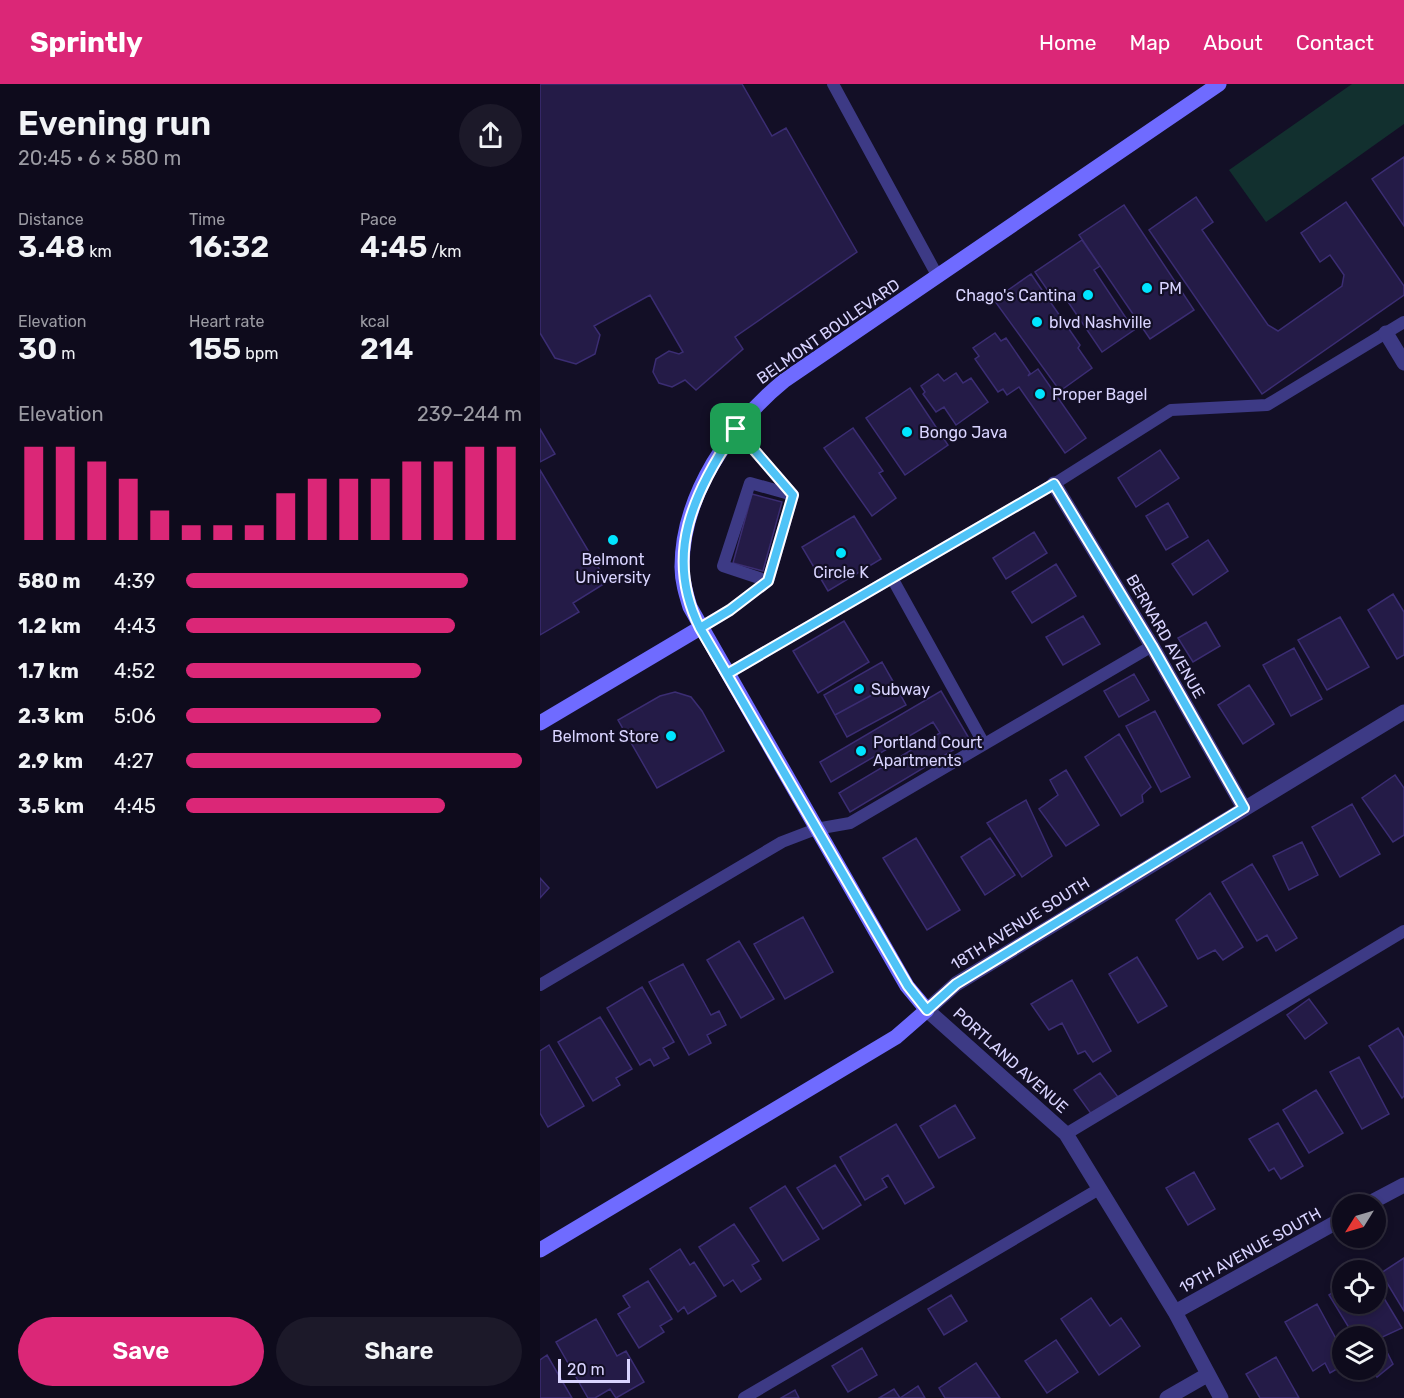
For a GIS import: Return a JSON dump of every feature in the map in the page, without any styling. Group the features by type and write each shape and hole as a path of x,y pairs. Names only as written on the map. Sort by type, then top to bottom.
{"street":[{"name":"BELMONT BOULEVARD","path":"700,628 690,608 684,585 683,551 687,530 702,488 736,429 785,380 1219,84"},
{"path":"1386,333 1404,363"},
{"name":"BERNARD AVENUE","path":"1054,484 1152,646 1244,808"},
{"path":"540,723 700,628"},
{"name":"PORTLAND AVENUE","path":"700,628 908,986 927,1010 1066,1134 1175,1312 1221,1398"},
{"name":"18TH AVENUE SOUTH","path":"540,1250 896,1037 956,984 1404,712"},
{"path":"1386,1194 1404,1185"},
{"name":"19TH AVENUE SOUTH","path":"1175,1312 1332,1225"},
{"path":"1167,1398 1207,1375"}],"lane":[{"path":"833,84 938,275"},
{"path":"727,674 1054,484 1171,410 1267,405 1404,322"},
{"path":"736,429 793,495"},
{"path":"768,581 723,566 736,540 750,483 793,495"},
{"path":"700,628 730,610 768,581 772,553 781,521 793,495"},
{"path":"892,578 984,744"},
{"path":"540,985 782,842 816,829 850,823 1152,646"},
{"path":"1066,1134 1404,931"},
{"path":"744,1398 1099,1189"}],"green space":[{"path":"1352,84 1404,84 1404,124 1266,222 1229,170"}],"building":[{"path":"540,84 742,84 772,136 786,128 857,252 735,337 743,349 696,390 685,380 672,387 659,383 653,372 656,359 669,351 679,354 683,352 650,295 594,326 600,335 595,354 576,364 555,358 540,333"},
{"path":"1404,157 1404,226 1372,179"},
{"path":"1196,197 1213,222 1202,230 1268,325 1278,331 1342,286 1344,275 1330,255 1320,262 1301,233 1346,202 1404,286 1404,295 1262,394 1149,230"},
{"name":"PM","path":"1124,205 1194,310 1150,339 1079,235"},
{"name":"Chago's Cantina","path":"1082,240 1100,266 1094,270 1134,330 1102,352 1062,293 1053,298 1035,272"},
{"name":"blvd Nashville","path":"1031,274 1080,345 1078,348 1092,368 1060,391 994,300"},
{"name":"Proper Bagel","path":"995,333 1001,341 1006,338 1030,373 1028,376 1038,369 1086,438 1065,453 1019,387 1007,395 1003,389 998,392 975,359 979,356 973,348"},
{"path":"956,373 963,383 971,378 988,402 956,425 944,407 936,412 923,394 925,392 921,386 938,374 944,381"},
{"name":"Bongo Java","path":"910,388 948,445 905,475 866,418"},
{"path":"853,428 883,471 879,473 896,498 872,516 824,448"},
{"path":"540,429 555,454 540,462"},
{"path":"1160,450 1179,478 1136,507 1118,478"},
{"path":"540,470 607,582 573,603 579,612 540,635"},
{"path":"752,494 782,502 763,571 733,563"},
{"path":"1168,503 1188,537 1166,550 1146,516"},
{"name":"Circle K","path":"854,516 881,559 828,591 802,547"},
{"path":"1034,532 1047,553 1006,579 993,558"},
{"path":"1208,540 1228,571 1193,595 1172,564"},
{"path":"1056,564 1076,596 1032,623 1012,592"},
{"path":"1393,594 1404,612 1404,655 1397,659 1368,610"},
{"path":"1083,616 1100,644 1063,665 1046,637"},
{"path":"1340,617 1369,667 1327,690 1298,640"},
{"path":"844,621 869,662 818,693 793,651"},
{"path":"1206,622 1220,646 1193,662 1178,638"},
{"path":"1294,648 1322,699 1291,716 1263,665"},
{"path":"882,662 906,705 847,737 824,695"},
{"name":"Subway","path":"882,662 894,683 835,715 824,695"},
{"path":"1134,674 1149,700 1119,717 1104,691"},
{"path":"894,683 906,705 847,737 835,715"},
{"path":"1249,685 1274,724 1243,744 1218,705"},
{"name":"Portland Court Apartments","path":"941,691 970,740 850,812 839,793 940,733 933,722 831,782 820,762"},
{"name":"Belmont Store","path":"675,692 691,697 702,711 724,751 657,788 618,720 660,696"},
{"path":"1155,711 1190,777 1161,792 1126,726"},
{"path":"1119,734 1151,787 1142,795 1143,802 1121,816 1085,757"},
{"path":"1066,770 1099,825 1066,846 1039,809 1058,795 1050,780"},
{"path":"1395,775 1404,788 1404,835 1393,842 1362,798"},
{"path":"1026,800 1052,856 1022,877 987,823"},
{"path":"1352,804 1380,854 1340,877 1312,827"},
{"path":"916,838 960,910 927,930 883,858"},
{"path":"990,838 1015,875 985,895 961,857"},
{"path":"1302,842 1318,875 1289,890 1273,856"},
{"path":"1252,864 1297,938 1276,951 1267,935 1257,941 1222,882"},
{"path":"540,878 549,888 540,898"},
{"path":"1210,893 1243,947 1223,960 1215,950 1198,959 1176,920"},
{"path":"803,917 833,972 785,999 754,944"},
{"path":"739,941 774,999 741,1018 707,960"},
{"path":"1137,957 1167,1006 1138,1023 1109,974"},
{"path":"683,964 711,1015 719,1011 726,1025 707,1035 711,1043 689,1055 649,982"},
{"path":"1072,980 1111,1051 1093,1062 1085,1051 1078,1054 1062,1023 1049,1030 1031,1004"},
{"path":"642,987 674,1042 663,1048 669,1058 654,1066 650,1059 640,1065 607,1008"},
{"path":"1309,999 1327,1023 1305,1039 1287,1015"},
{"path":"600,1017 632,1069 616,1078 620,1085 593,1101 558,1042"},
{"path":"1398,1028 1404,1038 1404,1096 1402,1098 1369,1046"},
{"path":"549,1045 584,1106 548,1127 540,1113 540,1051"},
{"path":"1359,1057 1389,1114 1362,1129 1330,1072"},
{"path":"1100,1073 1118,1097 1092,1115 1074,1090"},
{"path":"1316,1090 1343,1133 1309,1153 1283,1110"},
{"path":"955,1105 975,1138 939,1158 920,1126"},
{"path":"1278,1123 1303,1166 1281,1179 1274,1168 1269,1171 1249,1139"},
{"path":"896,1124 934,1187 905,1204 888,1175 882,1179 887,1187 865,1200 840,1157"},
{"path":"835,1165 861,1205 823,1229 797,1188"},
{"path":"1194,1172 1215,1209 1188,1225 1166,1188"},
{"path":"785,1186 819,1239 783,1261 750,1208"},
{"path":"734,1224 759,1261 752,1265 761,1279 741,1292 733,1280 724,1286 699,1247"},
{"path":"680,1249 690,1265 694,1262 716,1296 688,1314 684,1307 678,1312 650,1269"},
{"path":"1404,1258 1404,1311 1386,1281 1386,1270"},
{"path":"648,1281 672,1319 660,1326 664,1332 639,1348 618,1314 630,1307 623,1296"},
{"path":"951,1295 967,1321 944,1335 928,1309"},
{"path":"1091,1298 1110,1326 1121,1318 1140,1346 1099,1375 1061,1319"},
{"path":"1386,1302 1402,1328 1386,1335 1386,1326 1348,1326 1341,1314 1386,1314"},
{"path":"1317,1304 1332,1332 1332,1372 1330,1373 1325,1363 1313,1371 1285,1322"},
{"path":"596,1319 617,1356 626,1351 644,1382 616,1398 610,1389 595,1398 588,1398 556,1342"},
{"path":"1056,1340 1078,1372 1047,1393 1025,1361"},
{"path":"862,1348 877,1375 848,1392 832,1366"},
{"path":"1386,1350 1393,1364 1386,1370"},
{"path":"547,1355 572,1398 540,1398 540,1360"},
{"path":"1276,1357 1299,1398 1260,1398 1246,1374"},
{"path":"976,1363 1000,1398 945,1398 939,1388"},
{"path":"918,1386 925,1398 900,1398"},
{"path":"894,1389 900,1398 879,1398"},
{"path":"795,1390 799,1398 781,1398"}],"place":[{"name":"PM","path":"1147,288"},
{"name":"Chago's Cantina","path":"1088,295"},
{"name":"blvd Nashville","path":"1037,322"},
{"name":"Proper Bagel","path":"1040,394"},
{"name":"Bongo Java","path":"907,432"},
{"name":"Belmont University","path":"613,540"},
{"name":"Circle K","path":"841,553"},
{"name":"Subway","path":"859,689"},
{"name":"Belmont Store","path":"671,736"},
{"name":"Portland Court Apartments","path":"861,751"}],"route":[{"path":"736,429 711,468 687,530 682,568 690,608 700,628 908,986 927,1010 956,984 1244,808 1152,646 1054,484 727,674 700,628 730,610 768,581 793,495 736,429"}]}
